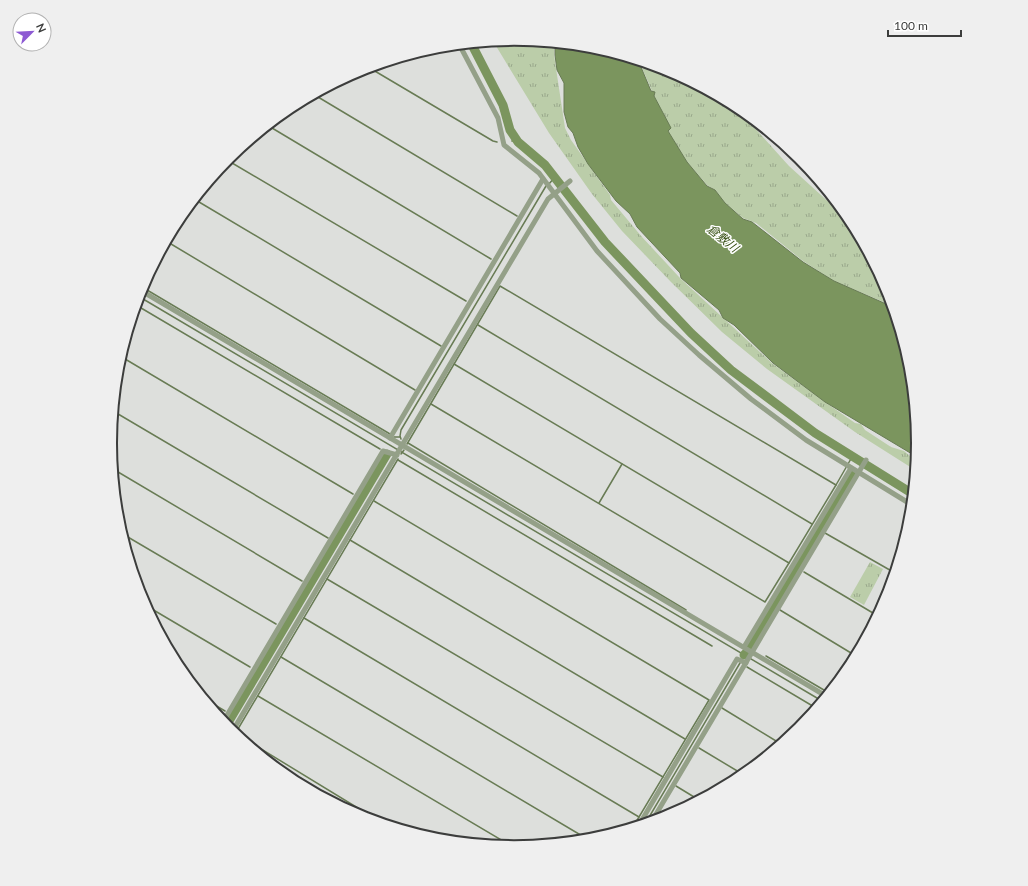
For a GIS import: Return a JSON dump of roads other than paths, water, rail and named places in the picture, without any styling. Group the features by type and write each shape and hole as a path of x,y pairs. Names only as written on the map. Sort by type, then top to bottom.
{"street":[{"path":"462,49 498,118 504,145 539,173 555,193 577,226 613,269 660,319 699,355 751,399 806,440 849,466 860,470 907,501"},
{"path":"390,438 546,183"},
{"path":"235,726 548,199 568,183"},
{"path":"146,294 390,438 399,450 744,647 749,658"},
{"path":"226,716 383,451 399,450"},
{"path":"656,814 866,460"},
{"path":"744,647 849,466"},
{"path":"643,819 737,659 749,658 822,694"}],"water":[{"name":"倉敷川","path":"555,48 566,49 641,67 651,91 655,92 654,96 671,128 668,131 687,162 707,186 715,190 725,203 743,219 752,222 803,262 834,281 886,304 897,340 908,391 911,453 825,402 773,363 734,325 723,318 719,310 681,278 680,273 637,227 630,214 616,201 588,164 578,147 573,133 568,127 564,112 564,83 557,70"}],"waterway":[{"path":"474,48 503,105 510,130 518,142 545,165 605,242 691,333 731,370 815,433 908,491"},
{"path":"375,71 497,142"},
{"path":"319,97 517,216"},
{"path":"272,128 491,259"},
{"path":"512,141 516,140"},
{"path":"232,163 466,301"},
{"path":"549,184 554,178"},
{"path":"401,439 401,430 546,186"},
{"path":"199,202 441,346"},
{"path":"170,244 415,390"},
{"path":"407,444 500,286 836,485 852,457"},
{"path":"147,290 390,434"},
{"path":"144,299 818,698"},
{"path":"141,308 380,449"},
{"path":"478,325 812,524"},
{"path":"126,360 353,494"},
{"path":"454,364 789,563 836,485"},
{"path":"431,404 765,602 789,563"},
{"path":"118,414 328,538"},
{"path":"394,437 400,437"},
{"path":"408,443 686,610"},
{"path":"401,454 404,450"},
{"path":"229,720 387,454"},
{"path":"238,729 398,459"},
{"path":"398,460 712,646"},
{"path":"599,503 622,464"},
{"path":"118,472 302,581"},
{"path":"749,647 853,472"},
{"path":"374,501 709,700 637,820"},
{"path":"825,533 890,570"},
{"path":"129,538 276,624"},
{"path":"350,540 685,739"},
{"path":"804,572 873,613"},
{"path":"327,579 663,777"},
{"path":"154,610 250,667"},
{"path":"780,610 851,653"},
{"path":"304,618 639,817"},
{"path":"766,656 824,690"},
{"path":"281,657 579,834"},
{"path":"650,816 740,663"},
{"path":"747,667 812,705"},
{"path":"258,696 500,839"},
{"path":"217,706 225,711"},
{"path":"722,708 776,741"},
{"path":"699,748 738,771"},
{"path":"262,749 358,808"},
{"path":"676,786 694,797"}]}
